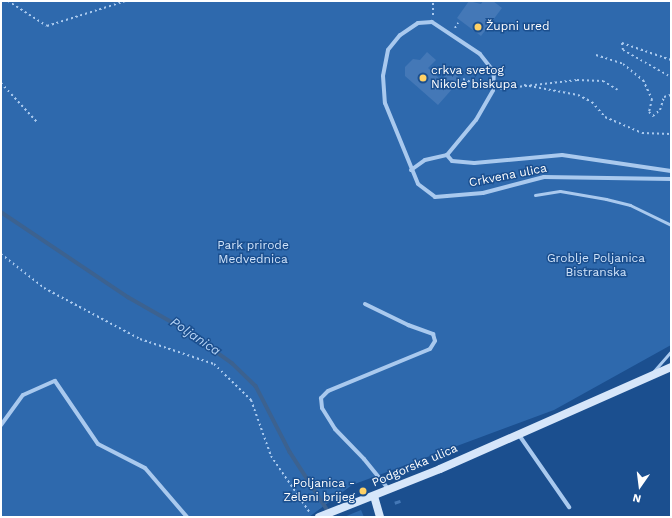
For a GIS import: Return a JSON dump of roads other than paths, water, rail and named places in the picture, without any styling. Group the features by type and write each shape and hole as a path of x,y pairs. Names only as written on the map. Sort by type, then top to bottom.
{"main road":[{"name":"Podgorska ulica","path":"320,516 389,490 519,435 671,367"},
{"path":"374,496 380,517"}],"street":[{"name":"Crkvena ulica","path":"671,171 562,155 474,163 452,161 447,155 476,120 493,90 494,72 480,54 432,22 418,23 400,35 388,50 383,76 385,103 411,170 418,184 435,197 483,193 544,177 671,179"},
{"path":"411,170 425,160 447,155"},
{"path":"365,304 408,326 433,334 435,341 430,349 328,391 322,398 322,408 335,429 389,490"},
{"path":"1,425 23,395 55,382 98,444 145,468 187,517"},
{"path":"519,435 568,507"}],"lane":[{"path":"535,195 560,191 606,198 630,205 671,225"},
{"path":"649,378 671,351"}],"waterway":[{"name":"Poljanica","path":"1,212 128,297 184,329 232,363 256,386 290,452 332,517"}],"place":[{"name":"Župni ured","path":"478,27"},
{"name":"crkva svetog Nikole biskupa","path":"423,78"},
{"name":"Poljanica - Zeleni brijeg","path":"363,491"}],"park label":[{"name":"Park prirode Medvednica","path":"253,253"},
{"name":"Groblje Poljanica Bistranska","path":"596,266"}]}
